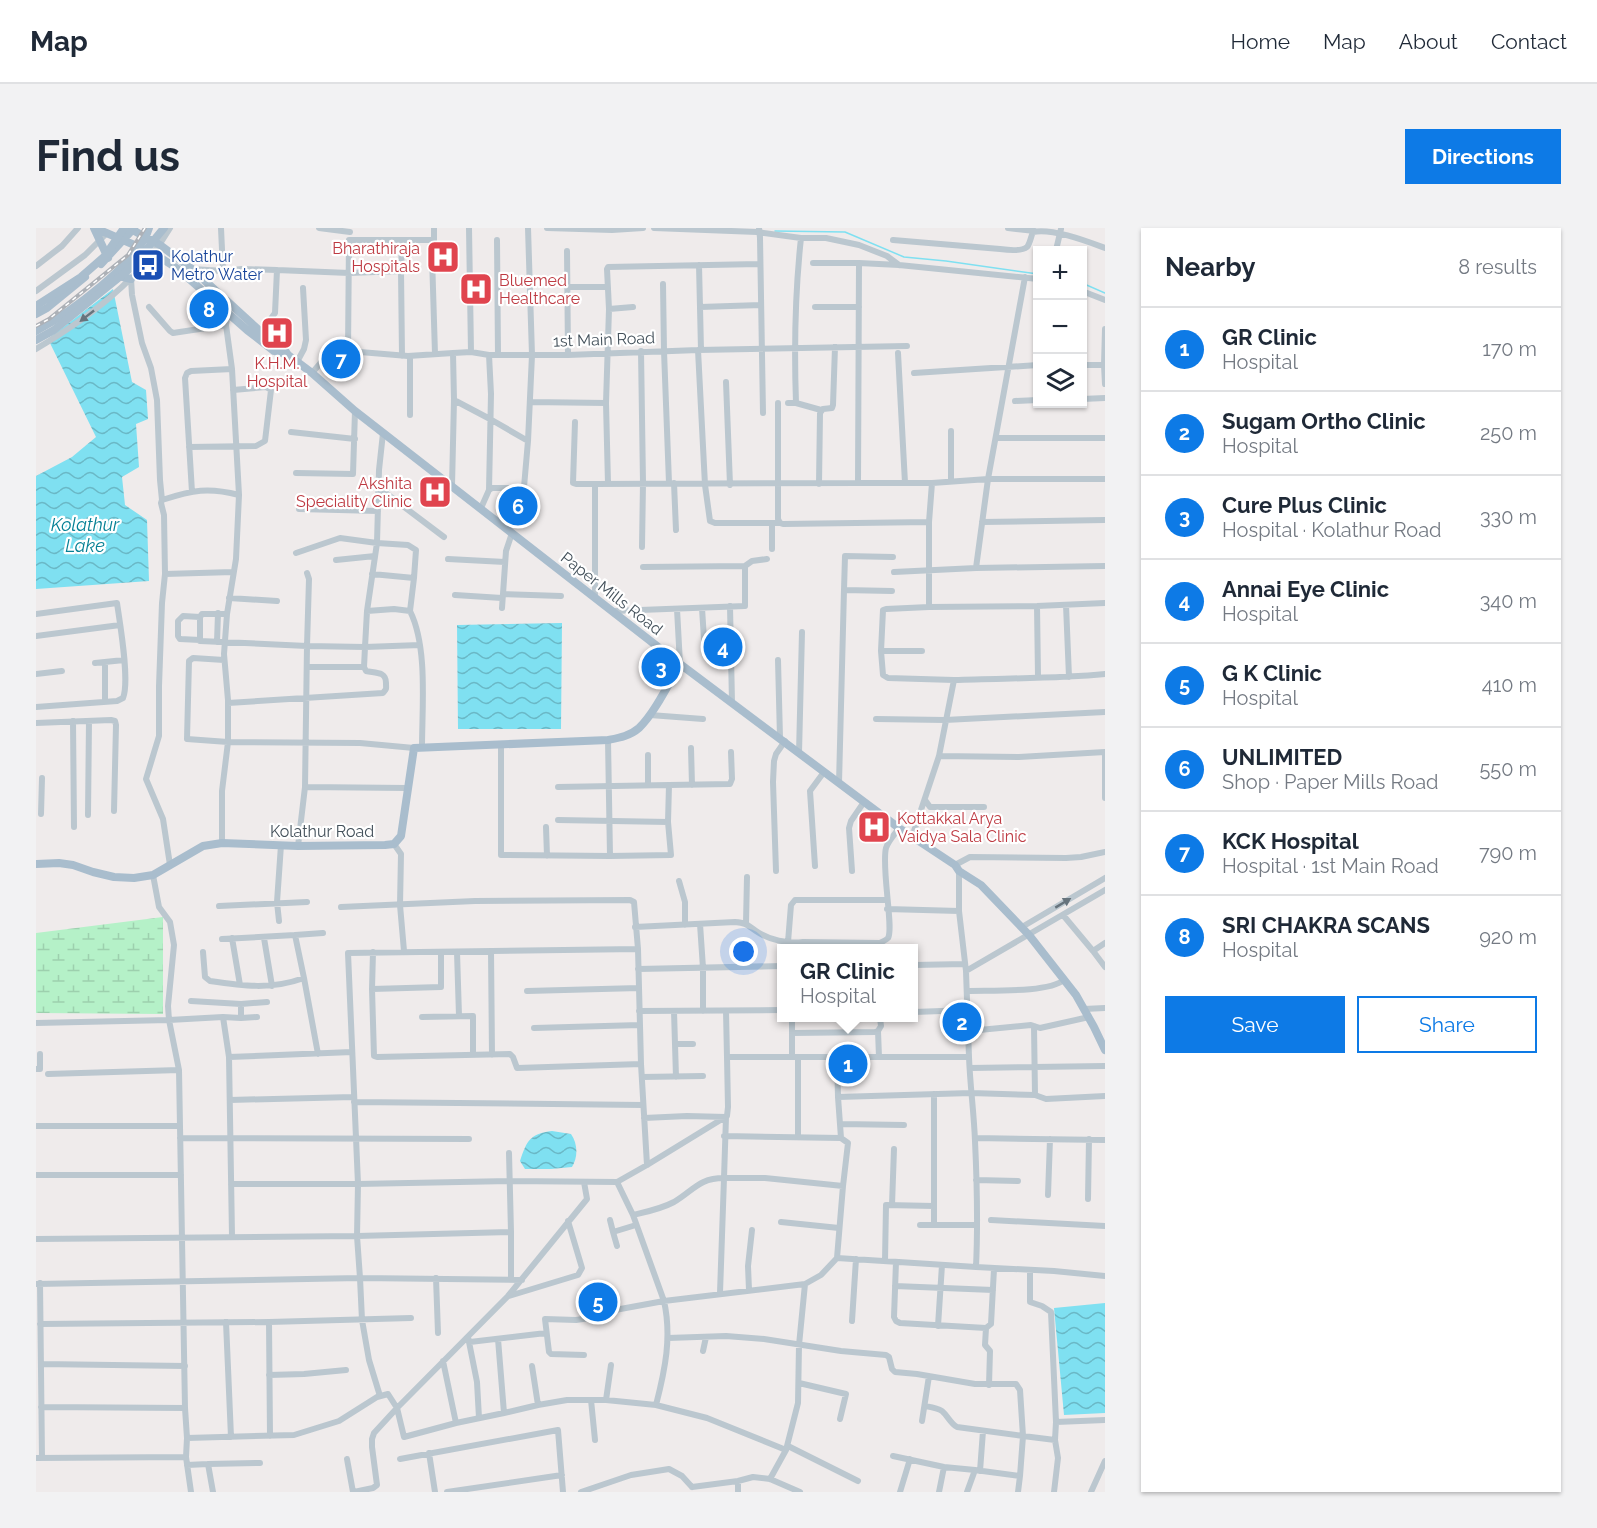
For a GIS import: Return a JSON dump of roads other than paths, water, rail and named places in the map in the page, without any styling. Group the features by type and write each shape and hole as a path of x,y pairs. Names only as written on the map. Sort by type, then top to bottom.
{"main road":[{"path":"94,228 139,247 178,269 230,316 274,351 288,355"},
{"path":"94,228 108,258"},
{"path":"36,314 108,258 124,240 130,228"},
{"path":"36,306 81,277 105,256 130,228"},
{"name":"Paper Mills Road","path":"130,228 160,245 192,269 261,332 282,346 288,355 355,411 680,664 899,828 981,885 1029,935 1076,995 1105,1050"},
{"path":"36,331 97,290 139,247 146,238 149,228"},
{"path":"36,340 54,330 132,267 164,228"},
{"path":"113,275 131,279"},
{"path":"418,748 608,740 627,735 638,729 650,715 680,664"},
{"name":"Kolathur Road","path":"36,864 74,865 93,873 134,878 153,875 203,846 222,843 298,846 394,844 401,836 407,788 418,748"}],"street":[{"path":"36,266 62,246 78,228"},
{"path":"36,349 77,324 131,279 160,245 170,228"},
{"path":"221,228 223,271"},
{"path":"319,228 350,230 348,351"},
{"path":"350,240 434,240 434,228"},
{"path":"469,228 471,352"},
{"path":"489,490 524,487 532,355 528,228"},
{"path":"549,228 612,231 643,228"},
{"path":"654,228 757,232 801,238 826,238 859,245 887,256 899,265"},
{"path":"759,228 763,413"},
{"path":"1008,228 1036,231"},
{"path":"893,240 1016,250 1024,249 1031,235 1042,229 1060,230 1105,248"},
{"path":"1057,246 1060,230"},
{"path":"36,291 84,255 107,233"},
{"path":"796,403 795,297 801,238"},
{"path":"496,240 498,355"},
{"path":"402,241 402,356"},
{"path":"567,251 568,355"},
{"path":"432,256 435,354"},
{"path":"813,263 899,265 1033,278"},
{"path":"858,483 859,263"},
{"path":"608,484 606,404 609,309 607,269 611,266 759,264"},
{"path":"699,265 705,485 710,521 783,524 929,522"},
{"path":"192,269 349,273 401,271"},
{"path":"261,332 275,314 277,270"},
{"path":"976,568 988,479 1025,277"},
{"path":"131,279 142,343 152,368 157,400 161,506 164,515 165,574 162,603 159,736 146,779 163,819 170,865"},
{"path":"663,284 664,351 671,483 676,530"},
{"path":"568,287 607,287"},
{"path":"297,362 306,339 303,288"},
{"path":"1087,293 1105,300"},
{"path":"700,307 761,305"},
{"path":"150,307 173,333 226,325"},
{"path":"815,307 859,307"},
{"path":"609,309 633,308"},
{"path":"221,642 226,628 234,572 239,495 232,369 226,325 230,316"},
{"path":"1105,330 1105,383"},
{"name":"1st Main Road","path":"312,373 330,352 348,351 402,356 453,352 489,355 568,355 641,351 907,346"},
{"path":"788,403 821,410 830,409 833,405 835,347"},
{"path":"641,351 642,547"},
{"path":"452,486 453,352"},
{"path":"898,353 905,483"},
{"path":"481,508 489,490 489,355"},
{"path":"410,356 410,415"},
{"path":"914,374 1033,365"},
{"path":"1087,365 1104,365"},
{"path":"192,492 185,378 191,371 232,369"},
{"path":"726,382 730,485"},
{"path":"189,447 236,448 256,446 266,441 271,390 266,387 233,390"},
{"path":"1087,399 1105,398"},
{"path":"454,400 528,441"},
{"path":"1015,401 1033,400"},
{"path":"530,402 606,404"},
{"path":"772,549 778,519 778,403"},
{"path":"819,484 821,410"},
{"path":"296,473 353,474 355,411"},
{"path":"575,422 573,483 576,484 730,485 932,483 988,479 1105,479"},
{"path":"951,430 951,481"},
{"path":"291,432 355,439"},
{"path":"364,668 367,610 377,543 383,433"},
{"path":"996,438 1105,438"},
{"path":"928,607 932,483"},
{"path":"595,484 595,596"},
{"path":"379,488 444,537"},
{"path":"162,500 192,492 211,490 239,495"},
{"path":"299,509 378,511"},
{"path":"982,522 1105,520"},
{"path":"502,608 505,562 512,532"},
{"path":"224,660 193,658 189,661 187,739 228,742 360,743 418,748 422,672 420,645 415,621 410,611 416,550 408,545 336,538 296,553"},
{"path":"336,560 375,556"},
{"path":"839,783 845,556 893,557"},
{"path":"448,559 505,562"},
{"path":"643,567 745,566 752,561 767,559"},
{"path":"614,611 745,606 745,566"},
{"path":"894,572 1105,566"},
{"path":"165,574 234,572"},
{"path":"298,846 305,787 309,579 307,573"},
{"path":"372,574 414,578"},
{"path":"844,590 892,591"},
{"path":"455,596 561,596"},
{"path":"229,598 277,602"},
{"path":"36,614 117,603 126,692 123,698 117,701 36,707"},
{"path":"1105,603 882,610 881,651 881,671 888,678 954,680 1105,674"},
{"path":"1066,605 1069,677"},
{"path":"730,606 732,702"},
{"path":"1037,606 1038,676"},
{"path":"702,608 705,655 732,659"},
{"path":"677,609 680,664"},
{"path":"367,610 410,611"},
{"path":"227,614 202,614 201,617 183,616 178,621 178,636 180,639 202,642 307,646 420,645"},
{"path":"218,614 216,628 224,660 228,703 228,742 222,791 222,843"},
{"path":"200,640 201,617"},
{"path":"36,636 120,625"},
{"path":"216,628 226,628"},
{"path":"799,753 802,632"},
{"path":"881,651 922,651"},
{"path":"95,663 124,660"},
{"path":"776,871 774,761 783,740 778,660"},
{"path":"105,662 105,702"},
{"path":"228,703 354,696 385,691 386,679 383,675 366,671 364,668 307,667"},
{"path":"36,674 62,671"},
{"path":"912,837 939,756 954,680"},
{"path":"876,719 945,720 1105,712"},
{"path":"650,715 703,719"},
{"path":"73,721 74,827"},
{"path":"88,815 89,721"},
{"path":"36,723 115,721 114,811"},
{"path":"608,740 610,856"},
{"path":"501,745 501,855 671,855 668,822 669,785"},
{"path":"692,748 692,785"},
{"path":"558,787 730,784 732,779 731,752"},
{"path":"939,756 1020,757 1105,752 1105,798"},
{"path":"648,755 648,785"},
{"path":"815,866 810,791 824,772"},
{"path":"41,814 39,796 42,778"},
{"path":"305,787 407,788"},
{"path":"924,800 930,807 984,807"},
{"path":"852,871 849,828 864,802"},
{"path":"558,820 668,822"},
{"path":"546,827 547,856"},
{"path":"882,944 889,936 890,926 885,872 886,846 899,828"},
{"path":"394,844 401,854 400,905 404,951"},
{"path":"279,921 280,845"},
{"path":"976,1267 975,1138 969,1057 969,1010 957,868 970,857 1066,858 1105,852"},
{"path":"153,875 159,907 170,922 174,945 168,1006 179,1070 186,1457 191,1492"},
{"path":"746,923 747,878"},
{"path":"1022,927 1105,878"},
{"path":"679,880 684,903 685,925"},
{"path":"918,965 965,968 1029,935 1105,890"},
{"path":"341,907 475,901 630,900 633,902 638,949 647,1165"},
{"path":"790,944 791,905 795,900 887,900"},
{"path":"219,906 307,902"},
{"path":"887,909 959,911"},
{"path":"1063,915 1105,968"},
{"path":"635,927 720,922 746,923 757,932 787,944"},
{"path":"700,924 703,1011"},
{"path":"222,939 323,933"},
{"path":"295,935 318,1054"},
{"path":"232,938 240,985"},
{"path":"264,938 272,986"},
{"path":"794,944 803,942 842,944"},
{"path":"1093,951 1105,943"},
{"path":"380,1396 369,1360 362,1320 348,953 638,949"},
{"path":"491,951 492,1055"},
{"path":"203,952 207,980 240,985 272,986 304,978"},
{"path":"374,952 372,989 374,1056 510,1054 517,1068 641,1064"},
{"path":"372,989 441,987 441,952"},
{"path":"457,952 459,1016"},
{"path":"638,969 777,966"},
{"path":"967,991 1035,988 1058,985 1064,980"},
{"path":"527,991 639,988"},
{"path":"191,1001 241,1004 267,1002"},
{"path":"241,1004 241,1018"},
{"path":"969,1031 1031,1025 1041,1028 1105,1008"},
{"path":"639,1011 777,1010"},
{"path":"918,1012 969,1010"},
{"path":"674,1011 676,1077"},
{"path":"720,1293 724,1136 728,1110 726,1011"},
{"path":"422,1017 473,1016 473,1055"},
{"path":"223,1017 229,1057 232,1236"},
{"path":"36,1023 257,1017"},
{"path":"792,1022 798,1137"},
{"path":"879,1057 878,1031 881,1022"},
{"path":"534,1028 640,1025"},
{"path":"1034,1026 1035,1095"},
{"path":"792,1033 878,1031"},
{"path":"675,1044 693,1044"},
{"path":"229,1057 352,1052"},
{"path":"36,1069 40,1069 40,1054"},
{"path":"726,1057 969,1057"},
{"path":"837,1057 841,1138"},
{"path":"970,1068 1105,1066"},
{"path":"48,1074 179,1070"},
{"path":"642,1077 703,1076"},
{"path":"838,1096 971,1093 1035,1095 1046,1100 1105,1096"},
{"path":"934,1094 934,1225"},
{"path":"230,1100 643,1105"},
{"path":"644,1118 726,1117"},
{"path":"231,1184 617,1182 726,1117"},
{"path":"840,1124 904,1125"},
{"path":"36,1126 180,1126"},
{"path":"615,1310 720,1293 805,1284 821,1275 837,1258 848,1143 841,1138 724,1136"},
{"path":"180,1138 469,1138"},
{"path":"975,1138 1105,1140"},
{"path":"1048,1195 1050,1139"},
{"path":"1088,1199 1089,1139"},
{"path":"892,1205 894,1149"},
{"path":"509,1153 511,1280"},
{"path":"36,1175 181,1175"},
{"path":"633,1215 673,1202 708,1179 765,1178 843,1186"},
{"path":"976,1180 1018,1181"},
{"path":"347,1459 354,1492 377,1485 372,1439 379,1427 443,1361 469,1340 522,1280 587,1199 584,1182"},
{"path":"617,1182 633,1215 667,1314 668,1338 664,1375 656,1405"},
{"path":"885,1261 886,1205 934,1206"},
{"path":"610,1220 617,1246"},
{"path":"991,1220 1105,1226"},
{"path":"508,1296 578,1275 582,1268 568,1221"},
{"path":"781,1222 839,1228"},
{"path":"613,1232 636,1225"},
{"path":"920,1225 977,1225"},
{"path":"749,1290 748,1266 752,1230"},
{"path":"36,1239 510,1232"},
{"path":"837,1258 1105,1275"},
{"path":"852,1321 856,1259"},
{"path":"896,1262 894,1317 896,1321 938,1326 986,1328 991,1324 994,1269"},
{"path":"938,1326 942,1265"},
{"path":"1030,1270 1030,1302 1051,1312 1055,1440 1058,1458 1054,1492"},
{"path":"186,1457 39,1458 41,1364 38,1283 360,1278 522,1280"},
{"path":"436,1278 438,1333"},
{"path":"770,1479 787,1448 798,1403 799,1345 805,1284"},
{"path":"895,1286 993,1290"},
{"path":"584,1355 551,1354 545,1319 576,1320 603,1316"},
{"path":"40,1324 411,1318"},
{"path":"226,1322 231,1437"},
{"path":"269,1322 270,1436"},
{"path":"986,1328 985,1345 990,1351 989,1385"},
{"path":"469,1340 498,1340 546,1333"},
{"path":"668,1338 726,1336 886,1355 890,1357 892,1369 895,1372 975,1384 1016,1384 1019,1387 1023,1436 1018,1492"},
{"path":"703,1351 706,1337"},
{"path":"469,1340 477,1382 479,1418"},
{"path":"498,1340 504,1413"},
{"path":"443,1361 456,1423"},
{"path":"41,1364 185,1366"},
{"path":"606,1400 611,1365"},
{"path":"532,1366 538,1405"},
{"path":"269,1375 346,1370"},
{"path":"922,1421 929,1376"},
{"path":"799,1383 846,1394 840,1419"},
{"path":"187,1438 294,1435 339,1421 380,1396 388,1394 397,1408 404,1437 538,1405 567,1400 606,1400 656,1405 706,1418 787,1448 858,1481"},
{"path":"591,1400 595,1440"},
{"path":"925,1406 943,1412 957,1427 1055,1440"},
{"path":"41,1407 185,1408"},
{"path":"1056,1422 1105,1420"},
{"path":"400,1459 558,1430 563,1492"},
{"path":"967,1492 978,1471 983,1431"},
{"path":"429,1453 435,1492"},
{"path":"893,1456 944,1467 1020,1476"},
{"path":"900,1492 910,1459"},
{"path":"1091,1492 1105,1461"},
{"path":"187,1465 260,1463"},
{"path":"208,1464 213,1492"},
{"path":"939,1492 944,1467"},
{"path":"581,1492 631,1475 669,1469 682,1476 692,1490 753,1477 770,1479 800,1492"},
{"path":"447,1492 562,1475"},
{"path":"738,1481 738,1492"}],"water":[{"name":"Kolathur Lake","path":"113,289 132,382 146,390 148,419 136,424 139,467 122,477 125,505 147,520 149,581 36,589 36,476 72,457 96,437 48,339"},
{"path":"562,623 561,729 458,729 457,625"},
{"path":"552,1131 571,1134 576,1150 572,1167 525,1169 520,1161 527,1143 534,1136"},
{"path":"1105,1303 1105,1413 1064,1415 1054,1308"}],"waterway":[{"path":"775,231 845,232 904,257 1033,273"},
{"path":"1087,285 1105,293"}],"railway":[{"path":"36,326 49,319 128,255 145,228"}],"place":[{"name":"Bharathiraja Hospitals","path":"443,257"},
{"name":"Kolathur Metro Water","path":"148,265"},
{"name":"Bluemed Healthcare","path":"476,289"},
{"name":"SRI CHAKRA SCANS","path":"209,309"},
{"name":"K.H.M. Hospital","path":"277,333"},
{"name":"KCK Hospital","path":"341,359"},
{"name":"Akshita Speciality Clinic","path":"435,492"},
{"name":"UNLIMITED","path":"518,506"},
{"name":"Annai Eye Clinic","path":"723,647"},
{"name":"Cure Plus Clinic","path":"661,667"},
{"name":"Kottakkal Arya Vaidya Sala Clinic","path":"874,827"},
{"name":"Sugam Ortho Clinic","path":"962,1022"},
{"name":"GR Clinic","path":"848,1064"},
{"name":"G K Clinic","path":"598,1302"}]}
